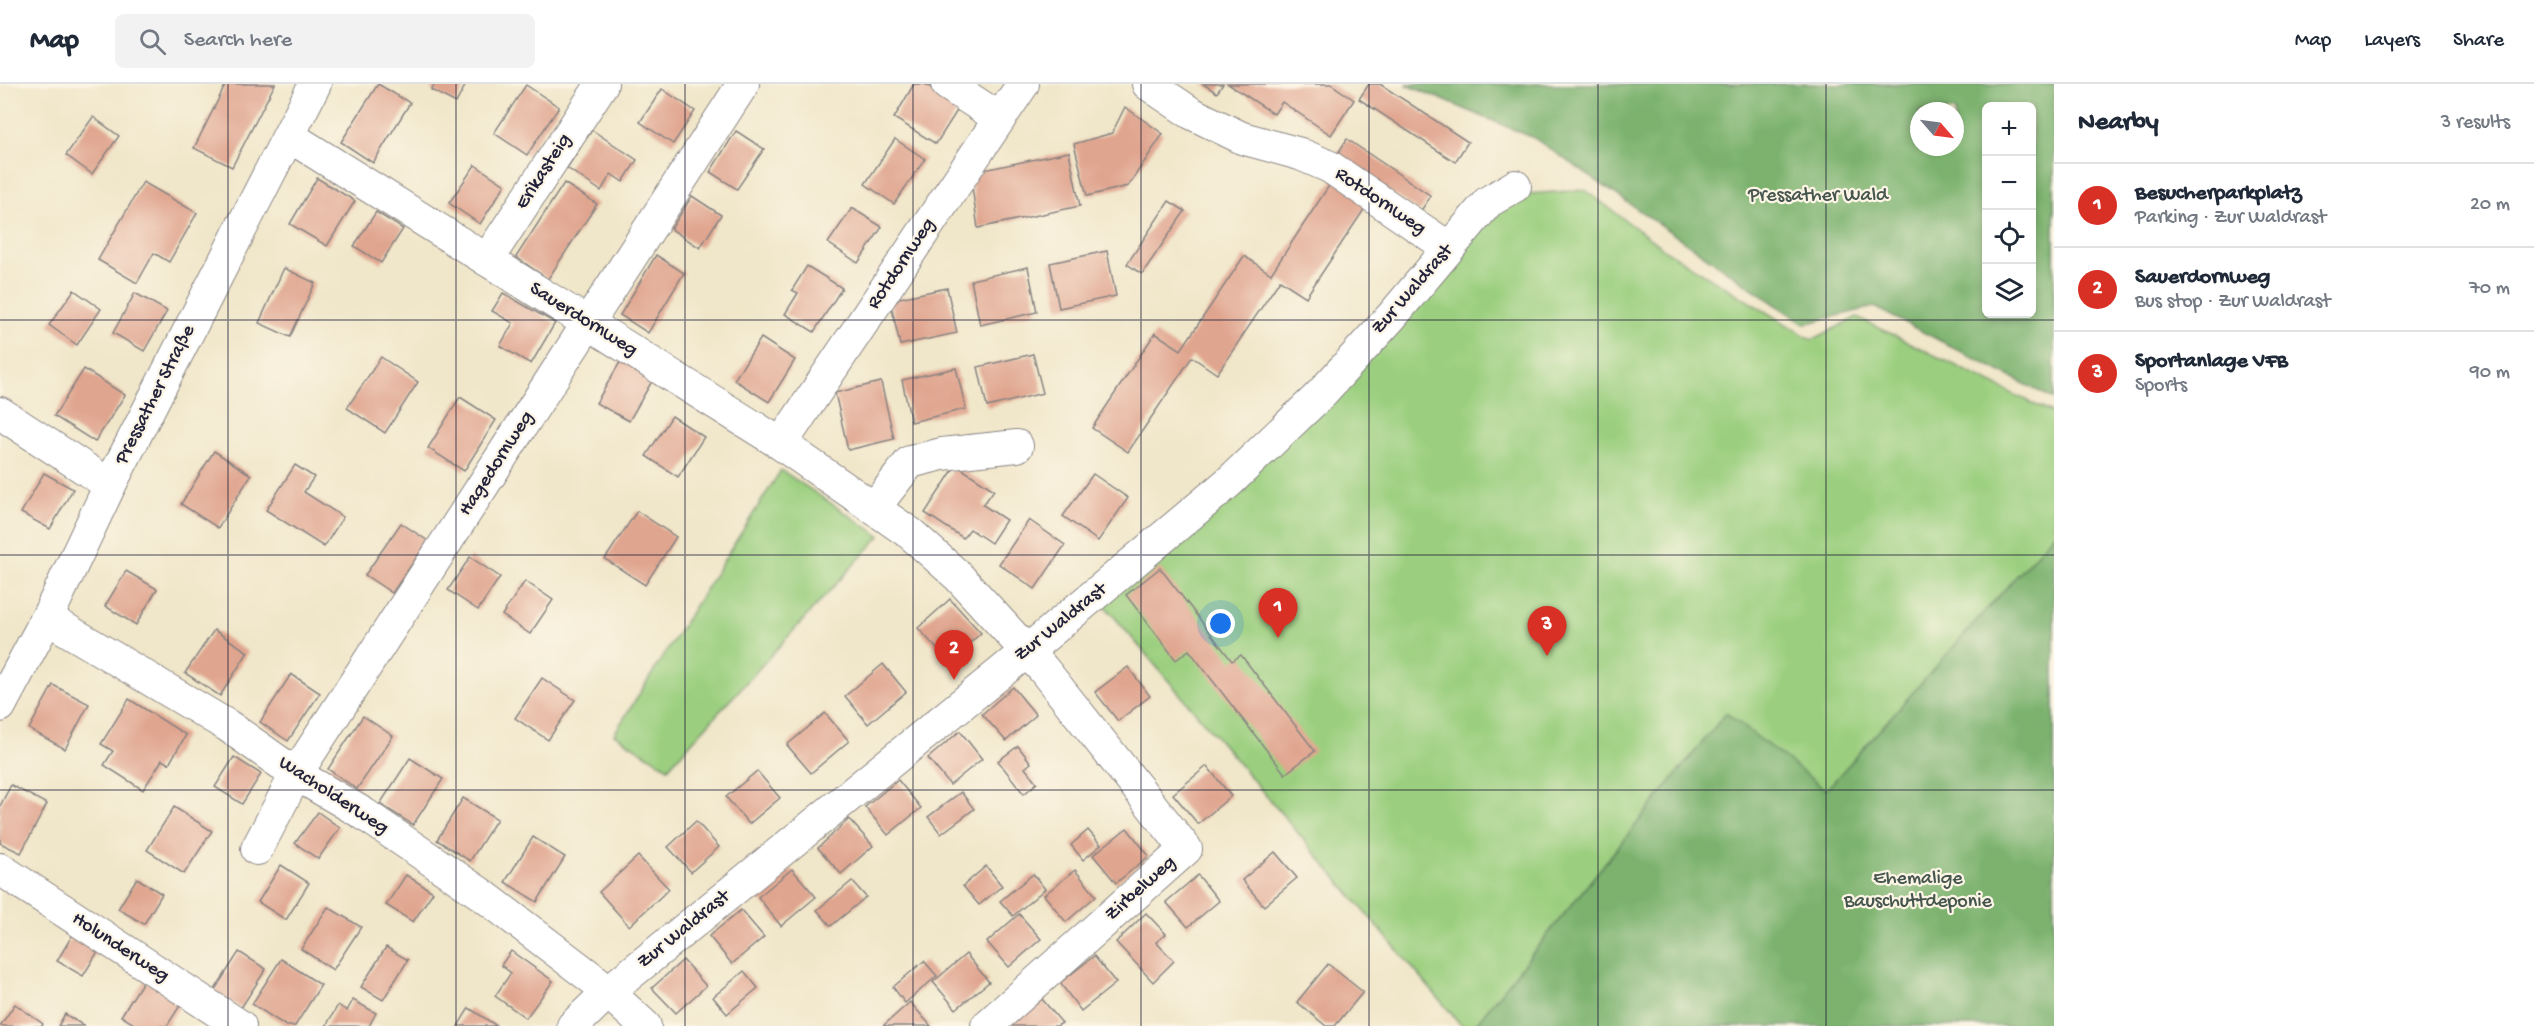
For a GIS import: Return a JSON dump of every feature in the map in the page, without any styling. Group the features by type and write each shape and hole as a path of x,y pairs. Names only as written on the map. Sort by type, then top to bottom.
{"street":[{"name":"Pressather Straße","path":"0,706 47,618 110,485 315,84"},
{"name":"Erikasteig","path":"487,260 602,84"},
{"name":"Hagedornweg","path":"257,849 296,774 743,84"},
{"path":"947,84 999,118"},
{"name":"Rotdornweg","path":"781,444 1023,84"},
{"name":"Rotdornweg","path":"1148,84 1191,113 1242,138 1300,154 1330,167 1449,248"},
{"name":"Sauerdornweg","path":"289,136 781,444 874,508 911,534 958,576 1026,652"},
{"name":"Zur Waldrast","path":"573,1026 608,992 1188,519 1319,396 1392,316 1488,202 1515,186"},
{"path":"0,413 110,485"},
{"path":"874,508 910,462 942,454 1017,446"},
{"name":"Wacholderweg","path":"47,618 228,726 296,774 364,814 484,896 608,992"},
{"name":"Zirbelweg","path":"987,1026 1186,849 1043,669 1026,652"},
{"name":"Holunderweg","path":"0,869 240,1026"},
{"path":"608,992 645,1026"}],"green space":[{"name":"Pressather Wald","path":"1405,84 2054,84 2054,399 1874,307 1804,324 1534,138"},
{"path":"1585,190 1668,252 1812,340 1857,317 2054,414 2054,534 1826,791 1726,713 1474,1026 1462,1026 1099,599 1513,195"},
{"path":"781,470 880,536 668,768 614,734"},
{"name":"Ehemalige Bauschuttdeponie","path":"2054,534 2054,1026 1474,1026 1726,713 1826,790"}],"building":[{"path":"226,84 275,84 232,167 194,148"},
{"path":"378,84 410,103 373,163 341,142"},
{"path":"435,84 466,84 456,103 431,90"},
{"path":"914,84 925,84 960,106 936,144 894,118"},
{"path":"1203,84 1223,84 1217,93"},
{"path":"1228,84 1331,84 1354,100 1331,135 1282,102 1274,114"},
{"path":"1369,84 1380,84 1468,142 1455,162 1359,99"},
{"path":"526,85 559,107 527,155 494,133"},
{"path":"662,89 695,111 673,144 640,122"},
{"path":"1125,107 1163,134 1128,186 1087,196 1074,144 1112,133"},
{"path":"93,117 119,136 92,174 66,155"},
{"path":"592,130 637,160 623,182 611,174 601,191 567,168"},
{"path":"736,131 764,149 737,189 710,172"},
{"path":"895,139 925,159 894,204 865,184"},
{"path":"1347,139 1431,196 1420,212 1336,156"},
{"path":"1069,152 1080,206 978,228 970,173"},
{"path":"475,165 505,185 480,224 449,203"},
{"path":"317,178 355,201 327,246 290,224"},
{"path":"1334,178 1369,202 1306,297 1280,280 1217,374 1192,357 1128,452 1092,428 1155,333 1181,350 1244,256 1271,274"},
{"path":"143,182 197,213 169,262 154,253 137,283 98,260"},
{"path":"564,183 597,204 548,279 516,257"},
{"path":"692,196 721,215 700,248 671,229"},
{"path":"1169,201 1185,211 1142,274 1127,264"},
{"path":"852,208 882,227 858,263 828,243"},
{"path":"376,212 403,229 381,263 354,246"},
{"path":"1107,251 1116,296 1059,308 1050,263"},
{"path":"656,255 684,273 648,333 620,315"},
{"path":"807,266 842,288 814,332 785,314 798,293 792,290"},
{"path":"1028,267 1037,312 980,325 971,280"},
{"path":"284,268 315,283 290,337 259,323"},
{"path":"947,288 957,333 900,345 890,300"},
{"path":"74,290 101,309 77,345 49,325"},
{"path":"135,293 167,311 144,351 113,333"},
{"path":"503,293 555,323 531,364 500,346 513,323 492,311"},
{"path":"761,338 795,360 769,402 734,380"},
{"path":"1033,354 1043,393 987,407 978,367"},
{"path":"381,357 418,382 385,433 347,408"},
{"path":"623,357 655,376 629,421 596,403"},
{"path":"956,368 966,409 911,422 902,380"},
{"path":"84,369 125,395 95,442 54,416"},
{"path":"881,382 894,439 848,450 835,393"},
{"path":"460,397 496,420 464,471 428,448"},
{"path":"672,416 704,437 678,477 646,456"},
{"path":"214,451 251,475 218,528 181,504"},
{"path":"295,465 314,477 304,492 343,517 324,547 266,510"},
{"path":"956,465 994,490 983,505 1006,520 991,543 970,529 963,538 925,513"},
{"path":"44,473 73,489 50,529 21,513"},
{"path":"1093,474 1128,498 1098,541 1063,516"},
{"path":"637,511 676,537 645,585 605,559"},
{"path":"1029,520 1065,545 1035,589 999,564"},
{"path":"401,523 428,541 392,593 365,575"},
{"path":"470,557 500,577 478,610 448,590"},
{"path":"1160,568 1232,661 1241,655 1315,751 1285,774 1189,650 1176,660 1126,595"},
{"path":"126,571 157,589 136,625 105,606"},
{"path":"525,581 553,600 530,634 502,615"},
{"path":"950,599 981,633 949,662 918,628"},
{"path":"214,630 248,652 220,696 185,673"},
{"path":"883,664 906,692 868,724 845,696"},
{"path":"1128,667 1150,696 1118,721 1095,692"},
{"path":"291,674 320,693 288,741 260,722"},
{"path":"542,678 575,700 548,740 515,718"},
{"path":"53,685 89,704 65,749 29,729"},
{"path":"1013,687 1036,715 1006,741 982,714"},
{"path":"129,699 186,735 169,764 162,760 143,790 104,765 113,751 101,744"},
{"path":"825,713 849,741 811,773 787,745"},
{"path":"363,716 393,736 357,789 328,769"},
{"path":"960,731 982,759 950,785 928,758"},
{"path":"1018,746 1031,763 1025,768 1037,783 1024,794 998,761"},
{"path":"234,757 261,774 242,804 215,787"},
{"path":"410,758 443,779 413,825 380,804"},
{"path":"1207,766 1231,796 1198,824 1173,794"},
{"path":"757,771 780,798 749,824 726,797"},
{"path":"898,780 921,808 888,835 865,807"},
{"path":"11,785 47,804 21,853 0,843 0,806"},
{"path":"961,792 974,809 941,834 928,817"},
{"path":"463,798 497,819 470,861 437,840"},
{"path":"174,807 212,831 184,874 147,850"},
{"path":"318,812 340,828 318,859 295,843"},
{"path":"849,819 873,846 841,874 818,848"},
{"path":"696,821 719,847 691,872 668,847"},
{"path":"1127,828 1149,856 1116,883 1093,855"},
{"path":"1088,830 1101,845 1083,860 1071,845"},
{"path":"533,837 565,857 537,902 505,882"},
{"path":"1275,852 1297,878 1264,906 1242,880"},
{"path":"638,856 669,889 629,926 599,892"},
{"path":"281,865 309,883 286,920 258,902"},
{"path":"986,866 1002,886 979,905 963,886"},
{"path":"792,869 816,897 781,926 758,897"},
{"path":"1075,870 1096,896 1066,922 1044,895"},
{"path":"1033,874 1045,889 1013,916 1000,901"},
{"path":"406,875 433,892 413,922 386,905"},
{"path":"1198,875 1219,901 1188,927 1166,902"},
{"path":"137,878 162,894 144,924 118,909"},
{"path":"852,881 866,897 831,926 817,910"},
{"path":"328,907 361,927 333,970 301,949"},
{"path":"741,910 764,937 732,964 709,936"},
{"path":"1146,913 1166,934 1156,942 1174,961 1153,982 1116,942"},
{"path":"1019,914 1041,939 1009,967 987,942"},
{"path":"73,934 99,950 83,976 57,961"},
{"path":"386,947 408,960 383,1000 361,987"},
{"path":"511,951 553,981 526,1018 495,996 511,973 501,965"},
{"path":"239,952 266,969 241,1008 214,991"},
{"path":"966,954 989,982 956,1009 933,982"},
{"path":"1094,956 1116,983 1081,1011 1060,983"},
{"path":"281,959 321,985 295,1026 286,1026 252,1004"},
{"path":"683,960 706,986 676,1013 652,988"},
{"path":"924,961 937,976 905,1003 893,987"},
{"path":"1328,964 1363,992 1335,1026 1326,1026 1297,1002"},
{"path":"744,971 758,988 727,1014 713,997"},
{"path":"144,980 181,1004 167,1026 137,1026 121,1016"},
{"path":"1042,999 1062,1023 1057,1026 1010,1026"},
{"path":"353,1000 376,1013 369,1026 326,1026 338,1005 347,1011"},
{"path":"910,1002 931,1026 883,1026"},
{"path":"15,1004 43,1024 42,1026 0,1026"},
{"path":"469,1008 497,1026 458,1026"},
{"path":"65,1014 84,1026 58,1026"}],"place":[{"name":"Besucherparkplatz","path":"1278,638"},
{"name":"Sportanlage VFB","path":"1547,656"},
{"name":"Sauerdornweg","path":"954,680"}]}
